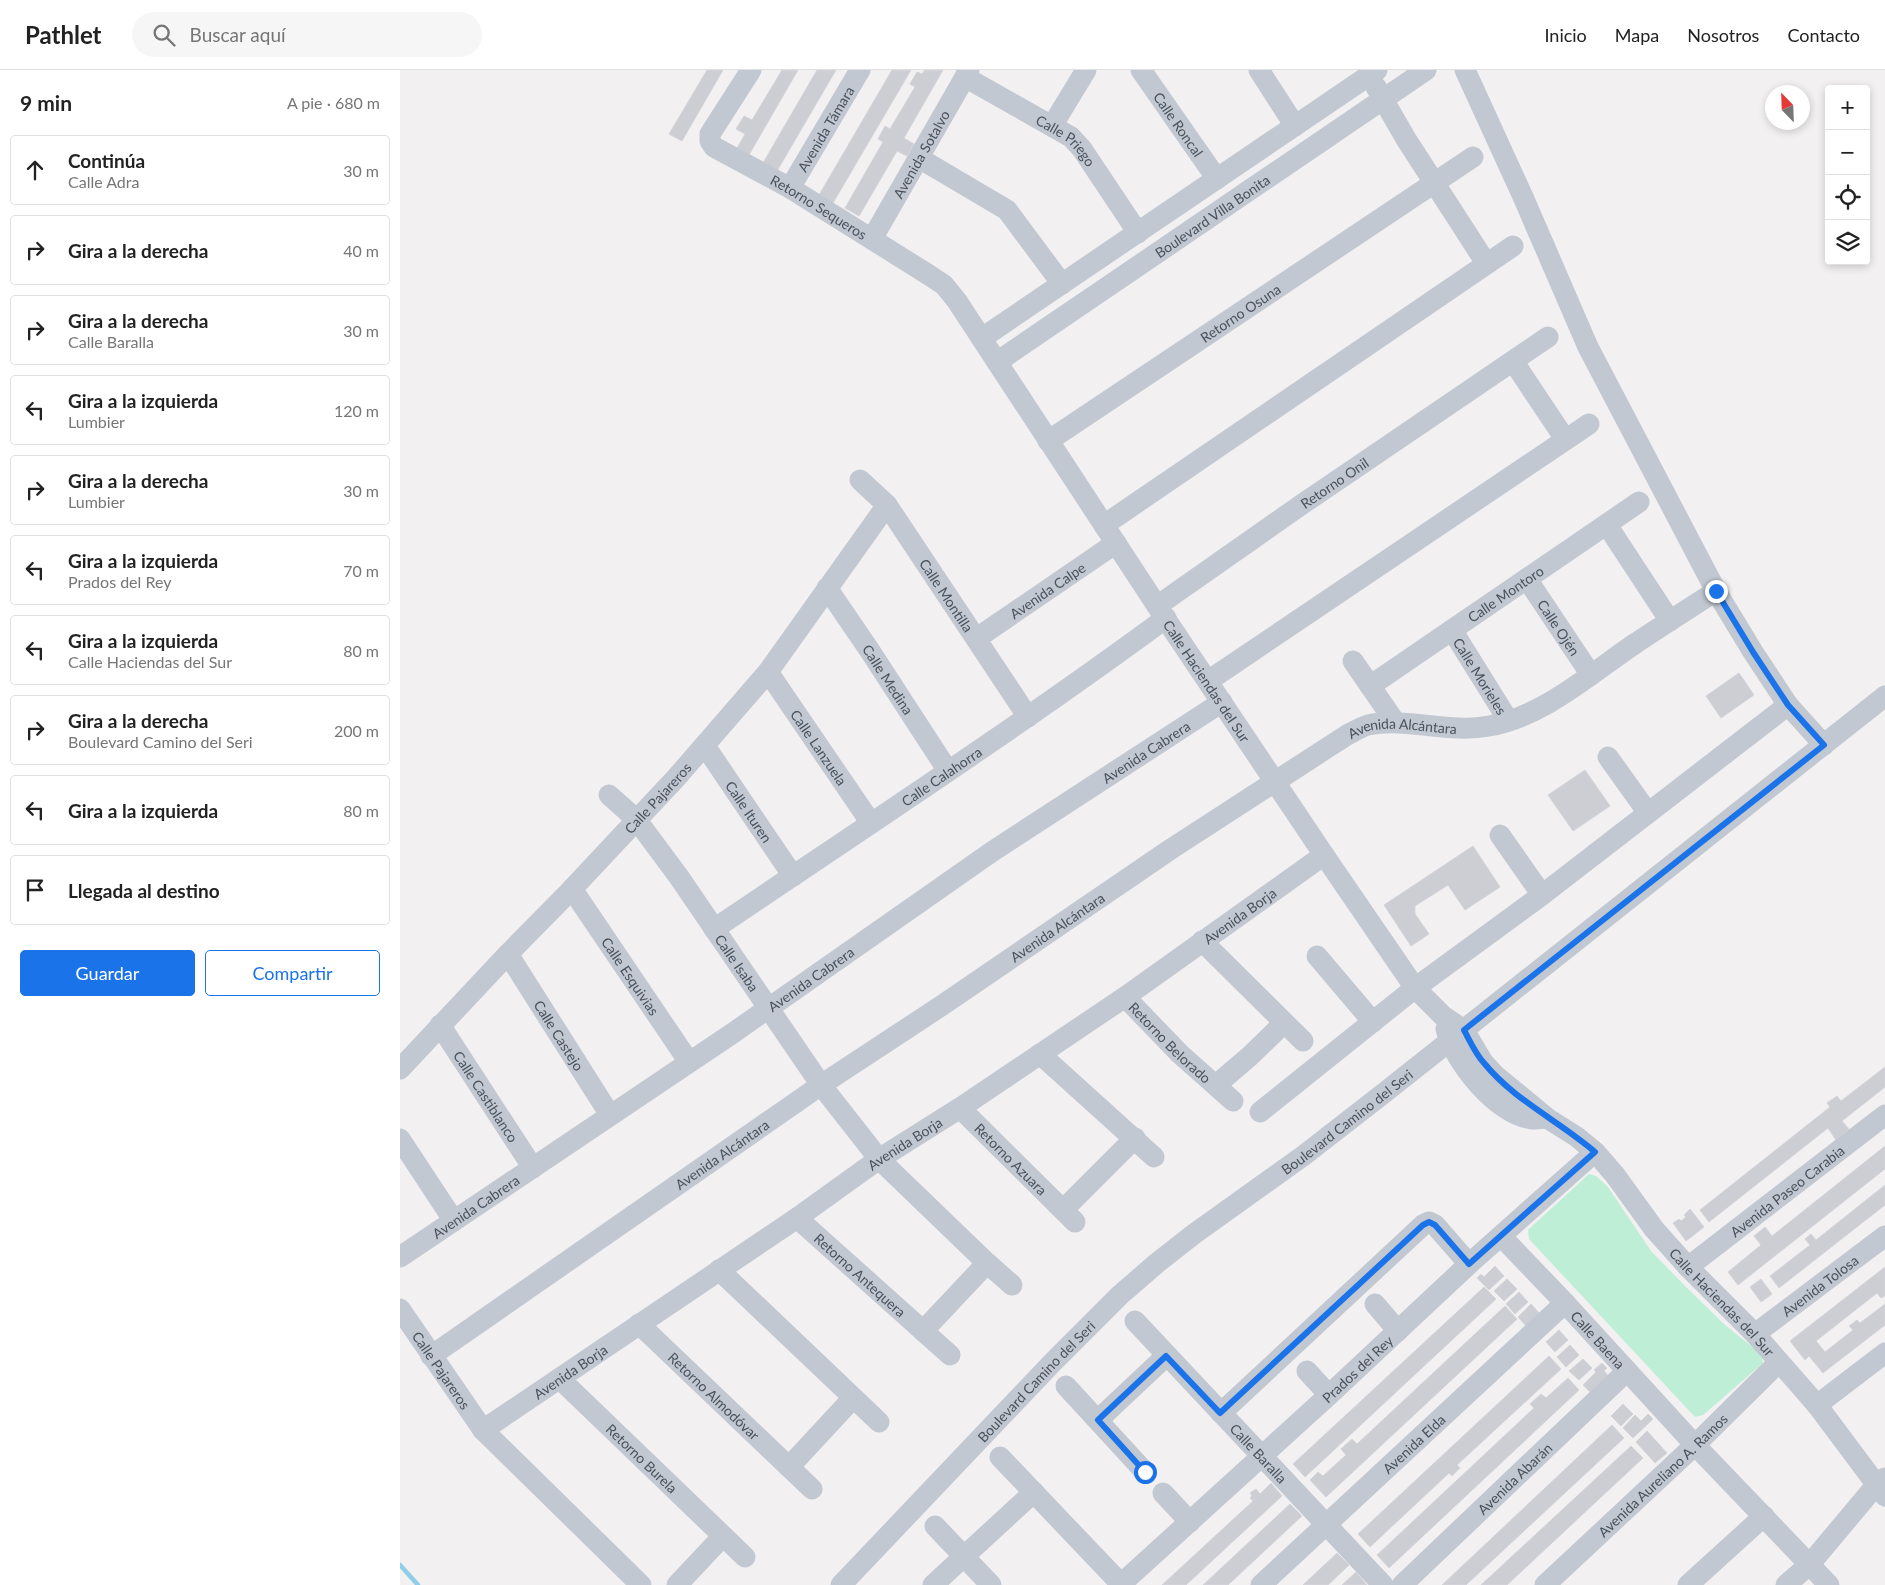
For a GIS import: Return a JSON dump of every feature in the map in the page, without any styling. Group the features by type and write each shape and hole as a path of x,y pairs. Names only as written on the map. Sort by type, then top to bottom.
{"street":[{"name":"Retorno Sequeros","path":"751,70 710,134 710,141 714,147 790,188 944,286 957,301 982,338"},
{"name":"Avenida Támara","path":"790,188 860,70"},
{"path":"1052,126 1086,70"},
{"name":"Calle Roncal","path":"1141,70 1217,179"},
{"path":"1259,70 1295,126"},
{"name":"Boulevard Villa Bonita","path":"997,362 1426,70"},
{"path":"1464,70 1524,200 1588,347 1716,591 1788,705 1824,745"},
{"path":"1371,71 1383,98 1433,183 1486,263"},
{"name":"Boulevard Villa Bonita","path":"982,338 1295,126 1371,71"},
{"name":"Calle Priego","path":"967,73 1077,142 1138,233"},
{"name":"Avenida Sotalvo","path":"872,239 967,73"},
{"name":"Retorno Osuna","path":"1048,441 1473,157"},
{"path":"919,158 1007,210 1062,284"},
{"path":"1104,525 1513,246"},
{"name":"Retorno Onil","path":"1161,612 1301,505 1548,337"},
{"name":"Calle Haciendas del Sur","path":"982,338 1161,612 1324,855 1416,988 1443,1016 1456,1036 1459,1061 1472,1078 1487,1093 1509,1110 1533,1119 1547,1118 1578,1137 1595,1152 1615,1175 1654,1229 1688,1267 1755,1334 1817,1405 1882,1486"},
{"path":"1513,361 1565,439"},
{"path":"1208,681 1588,424"},
{"name":"Calle Montilla","path":"860,480 887,504 1028,717"},
{"name":"Calle Montoro","path":"1370,686 1639,502"},
{"name":"Calle Pajareros","path":"400,1069 508,954 572,890 705,746 768,672 887,504"},
{"path":"1607,524 1670,621"},
{"name":"Avenida Calpe","path":"977,638 1116,543"},
{"name":"Calle Ojén","path":"1526,579 1591,675"},
{"name":"Calle Medina","path":"827,588 948,772"},
{"name":"Avenida Alcántara","path":"431,1356 821,1085 1274,781 1347,735 1366,726 1395,722 1475,728 1490,726 1526,715 1558,698 1716,591"},
{"name":"Calle Calahorra","path":"714,929 1028,717 1161,612"},
{"name":"Calle Morieles","path":"1452,630 1508,720"},
{"path":"1353,661 1395,722"},
{"name":"Calle Lanzuela","path":"768,672 871,823"},
{"name":"Boulevard Camino del Seri","path":"841,1585 1053,1362 1120,1295 1172,1251 1303,1156 1885,696"},
{"name":"Avenida Cabrera","path":"400,1257 768,1008 993,851 1222,702"},
{"path":"1260,1112 1416,988 1542,895 1788,705"},
{"name":"Calle Ituren","path":"705,746 793,876"},
{"path":"1608,757 1648,813"},
{"name":"Calle Isaba","path":"609,795 636,819 679,877 821,1085 879,1159"},
{"path":"1500,835 1542,895"},
{"name":"Avenida Borja","path":"483,1430 797,1218 879,1159 960,1108 1126,997 1324,855"},
{"name":"Calle Esquivias","path":"572,890 689,1062"},
{"path":"1202,941 1302,1041"},
{"name":"Calle Castejo","path":"508,954 610,1115"},
{"path":"1317,956 1373,1022"},
{"name":"Retorno Belorado","path":"1126,997 1180,1054 1233,1101"},
{"name":"Retorno Belorado","path":"1216,1085 1284,1023"},
{"name":"Calle Castiblanco","path":"440,1025 533,1168"},
{"path":"1040,1054 1154,1157"},
{"name":"Retorno Azuara","path":"960,1108 1069,1216 1135,1138"},
{"name":"Avenida Paseo Carabia","path":"1688,1267 1885,1114"},
{"path":"400,1139 454,1220"},
{"name":"Prados del Rey","path":"1120,1584 1329,1395 1469,1264 1595,1152"},
{"path":"879,1159 987,1264 1012,1285"},
{"name":"Retorno Antequera","path":"797,1218 950,1355"},
{"path":"1220,1413 1423,1225 1429,1222 1435,1225 1469,1264"},
{"name":"Calle Baena","path":"1501,1236 1695,1445 1829,1585"},
{"name":"Avenida Tolosa","path":"1755,1334 1885,1236"},
{"path":"923,1331 987,1264"},
{"path":"719,1270 879,1422"},
{"name":"Avenida Elda","path":"1261,1585 1565,1303"},
{"path":"1375,1304 1398,1331"},
{"name":"Calle Pajareros","path":"400,1310 483,1430"},
{"name":"Calle Baralla","path":"1135,1321 1383,1585"},
{"name":"Retorno Almodóvar","path":"639,1324 812,1489"},
{"path":"1817,1405 1885,1353"},
{"path":"1098,1420 1166,1356"},
{"name":"Avenida Aureliano A. Ramos","path":"1545,1585 1695,1445 1779,1362"},
{"path":"1307,1371 1329,1395"},
{"name":"Avenida Abarán","path":"1402,1585 1628,1371"},
{"name":"Retorno Burela","path":"560,1379 745,1557"},
{"path":"1066,1386 1145,1472"},
{"path":"789,1467 852,1398"},
{"path":"483,1430 641,1585"},
{"path":"1000,1457 1120,1584"},
{"path":"1786,1585 1810,1564 1882,1486"},
{"path":"932,1585 1034,1492"},
{"path":"1163,1493 1190,1522"},
{"path":"1688,1585 1764,1516"},
{"path":"935,1526 991,1585"},
{"path":"677,1585 723,1536"}],"green space":[{"path":"1589,1174 1596,1176 1608,1187 1651,1251 1725,1325 1761,1354 1763,1363 1703,1415 1695,1417 1529,1239 1528,1230"}],"building":[{"path":"707,70 723,70 682,141 669,134"},
{"path":"782,70 798,70 749,155 737,148 745,134 736,129 744,116 752,120"},
{"path":"817,70 836,70 777,171 763,163"},
{"path":"892,70 911,70 833,203 819,195"},
{"path":"925,70 943,70 904,138 914,144 907,156 897,151 859,216 845,208 883,142 878,139 885,126 890,129 915,87 910,84 917,72 922,74"},
{"path":"1739,673 1754,695 1721,718 1706,696"},
{"path":"1585,770 1610,806 1573,831 1548,795"},
{"path":"1473,846 1500,887 1465,910 1448,885 1415,906 1415,914 1429,934 1411,946 1384,905"},
{"path":"1885,1067 1885,1087 1842,1121 1849,1129 1836,1140 1828,1128 1709,1222 1700,1210 1830,1107 1827,1103 1837,1096 1841,1101"},
{"path":"1885,1146 1885,1169 1738,1285 1728,1272 1761,1245 1754,1236 1765,1227 1772,1236"},
{"path":"1885,1185 1885,1205 1779,1288 1770,1276 1810,1245 1805,1239 1811,1234 1816,1240"},
{"path":"1690,1209 1704,1227 1686,1241 1673,1223 1679,1219 1681,1221 1686,1217 1684,1215"},
{"path":"1495,1266 1504,1276 1489,1290 1477,1278 1481,1274 1484,1277"},
{"path":"1885,1267 1885,1296 1881,1298 1877,1293 1816,1341 1825,1352 1853,1330 1849,1326 1857,1320 1860,1323 1885,1304 1885,1325 1823,1373 1809,1356 1805,1360 1790,1341"},
{"path":"1507,1279 1517,1289 1504,1301 1494,1291"},
{"path":"1761,1279 1772,1294 1761,1302 1750,1287"},
{"path":"1484,1287 1496,1299 1305,1477 1293,1464"},
{"path":"1519,1292 1528,1302 1515,1314 1506,1304"},
{"path":"1531,1304 1541,1315 1527,1327 1518,1317"},
{"path":"1505,1306 1517,1319 1326,1497 1310,1480 1318,1472 1323,1476 1346,1455 1341,1449 1352,1439 1357,1444"},
{"path":"1559,1330 1568,1340 1555,1352 1546,1342"},
{"path":"1570,1345 1579,1355 1566,1367 1557,1357"},
{"path":"1549,1356 1561,1369 1457,1465 1460,1468 1452,1476 1449,1473 1370,1547 1358,1534"},
{"path":"1583,1359 1592,1368 1579,1380 1569,1371"},
{"path":"1602,1363 1607,1368 1604,1371 1610,1378 1592,1394 1583,1385"},
{"path":"1568,1378 1579,1390 1389,1568 1377,1555 1534,1408 1530,1404 1541,1394 1546,1398"},
{"path":"1623,1404 1633,1414 1621,1426 1611,1416"},
{"path":"1648,1414 1653,1419 1633,1438 1623,1428 1635,1415 1641,1421"},
{"path":"1612,1425 1624,1438 1466,1585 1442,1585"},
{"path":"1647,1431 1667,1453 1655,1463 1636,1442"},
{"path":"1631,1446 1643,1458 1507,1585 1481,1585"},
{"path":"1271,1483 1282,1496 1186,1585 1162,1585 1253,1501 1250,1498 1252,1496 1250,1493 1256,1489 1260,1494"},
{"path":"1290,1504 1302,1516 1228,1585 1203,1585"},
{"path":"1337,1553 1349,1565 1328,1585 1303,1585"},
{"path":"1356,1572 1367,1585 1342,1585"}],"waterway":[{"path":"400,1565 418,1585"}],"route":[{"path":"1145,1472 1098,1420 1166,1356 1220,1413 1423,1225 1429,1222 1435,1225 1469,1264 1595,1152 1578,1137 1547,1118 1495,1076 1472,1046 1464,1030 1824,745 1788,705 1716,591"}]}
